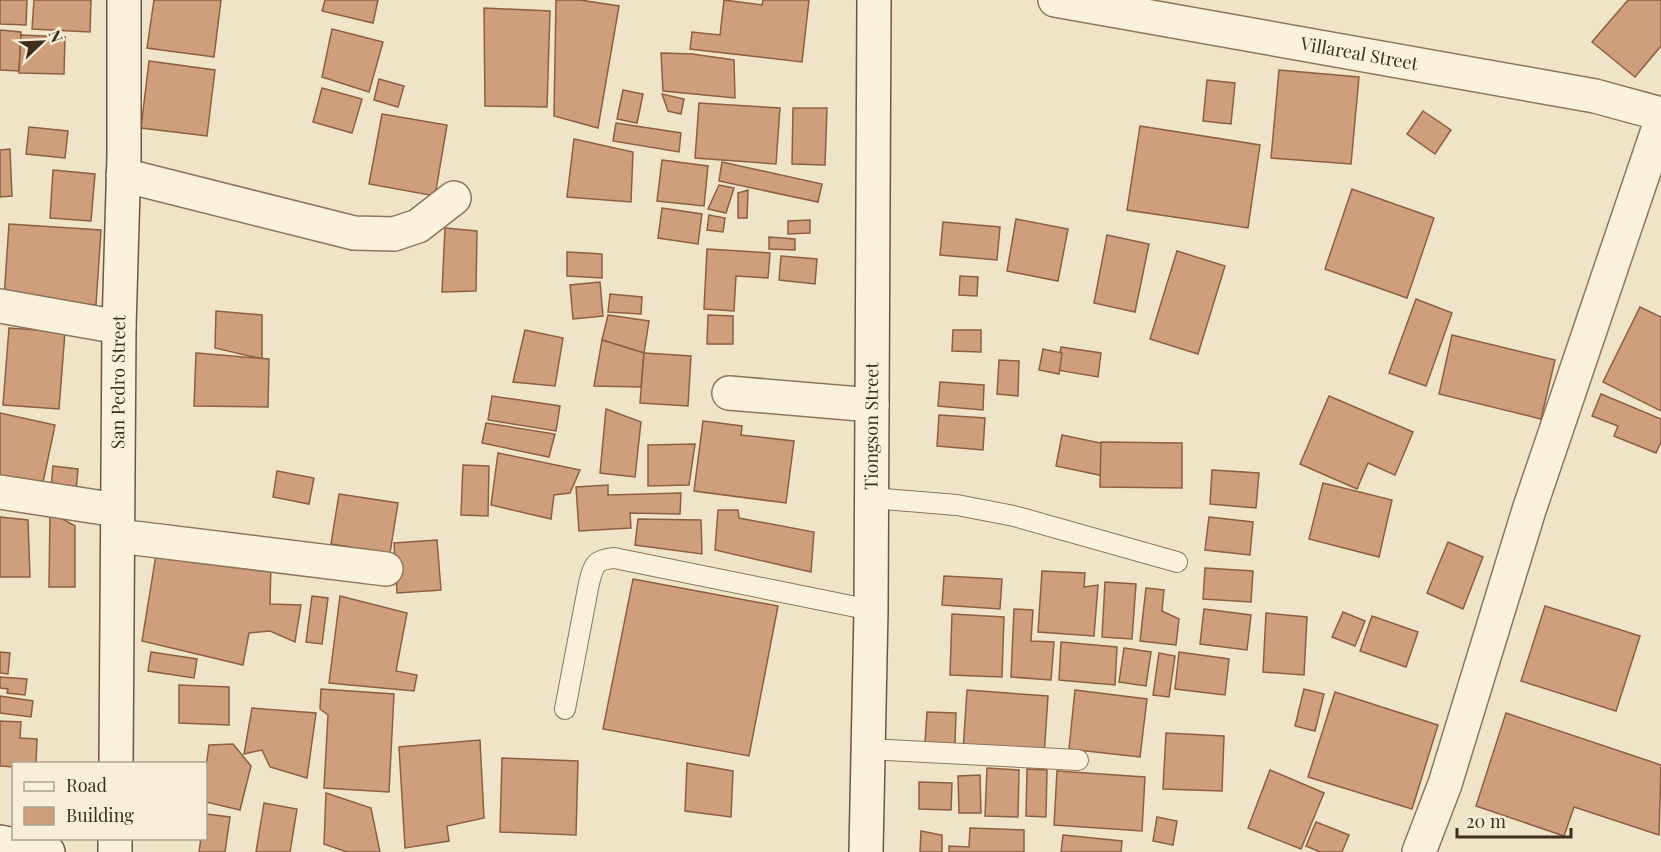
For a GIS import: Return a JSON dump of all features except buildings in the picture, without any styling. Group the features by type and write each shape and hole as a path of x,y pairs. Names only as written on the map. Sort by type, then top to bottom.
{"street":[{"name":"San Pedro Street","path":"116,762 124,0"},
{"name":"Tiongson Street","path":"866,852 871,610 874,0"},
{"name":"Villareal Street","path":"1055,0 1595,96 1661,114"},
{"path":"1419,852 1445,784 1533,499 1661,121"},
{"path":"123,175 354,233 394,234 418,226 454,198"},
{"path":"0,306 119,327"},
{"path":"729,393 872,405"},
{"path":"0,492 118,523 386,569"},
{"path":"0,842 48,852"}],"lane":[{"path":"871,498 957,505 1014,516 1177,562"},
{"path":"565,709 589,582 594,565 602,559 614,558 871,610"},
{"path":"868,749 1078,760"}]}
